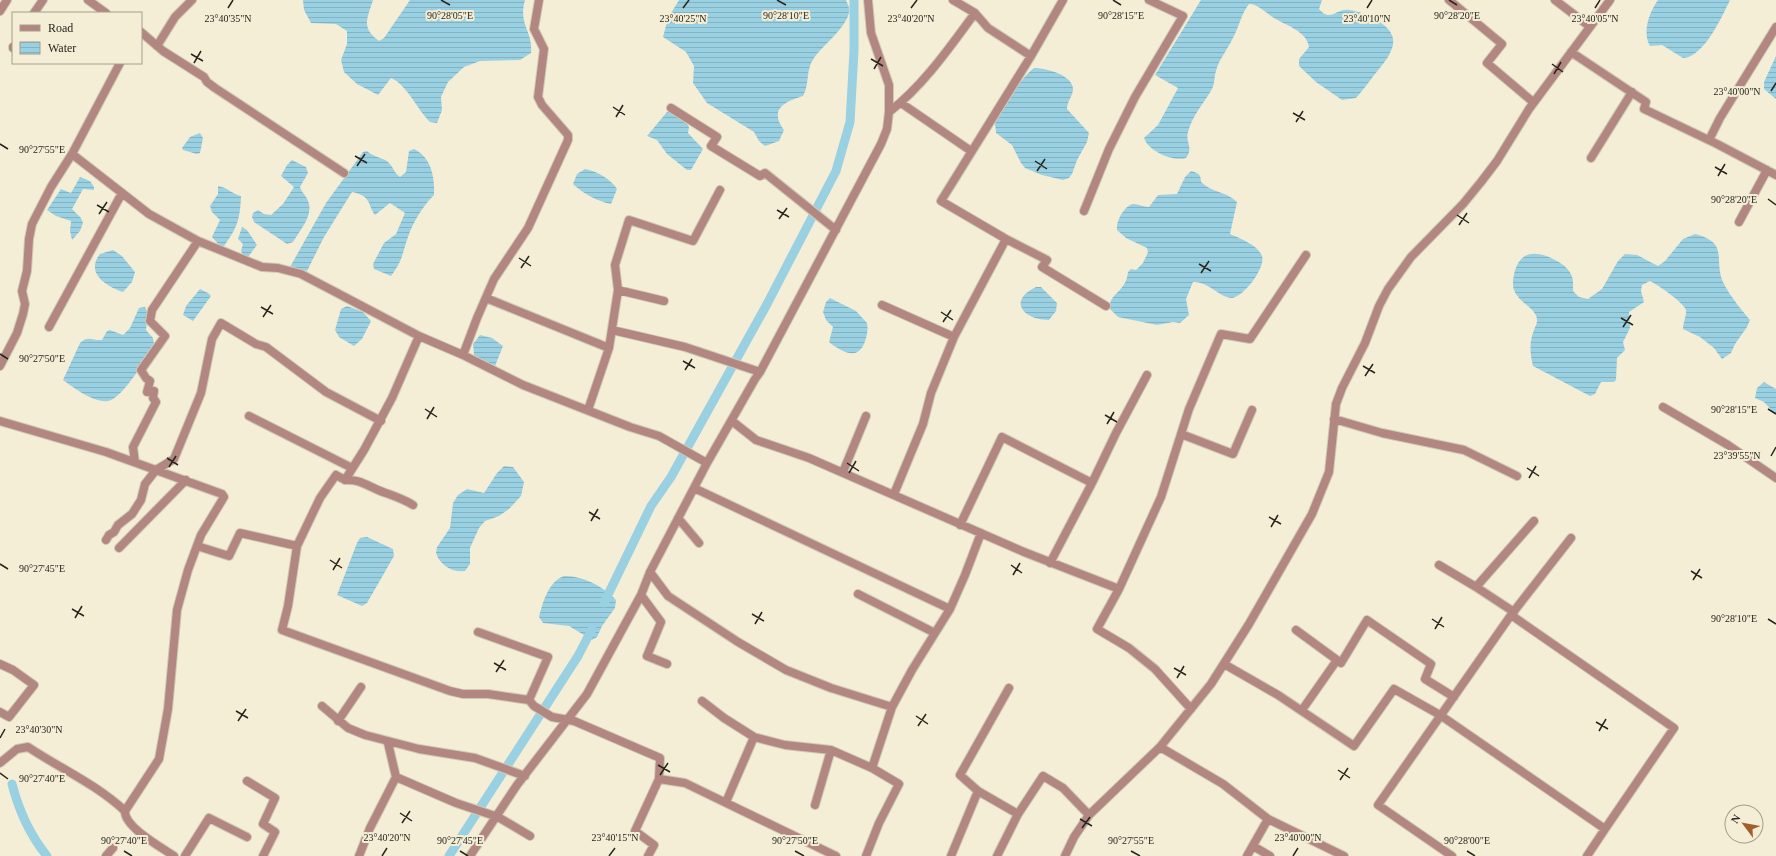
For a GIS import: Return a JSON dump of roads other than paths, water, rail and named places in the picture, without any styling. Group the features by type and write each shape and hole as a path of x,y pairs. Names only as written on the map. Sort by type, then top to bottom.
{"street":[{"path":"0,11 7,0"},
{"path":"35,12 43,0"},
{"path":"88,0 105,12"},
{"path":"157,46 175,17 192,0"},
{"path":"464,356 486,298 505,261 528,228 568,140 568,135 542,105 538,97 544,49 534,30 539,0"},
{"path":"470,856 494,816 587,694 641,595 650,572 707,463 760,372 832,227 881,144 887,129 889,112 889,85 870,33 868,0"},
{"path":"953,0 975,13 988,28 1031,56"},
{"path":"1063,0 1031,56 941,201 1006,239 1047,260 1042,267 1106,306"},
{"path":"1084,211 1109,149 1135,97 1183,16 1149,0"},
{"path":"1449,0 1502,44 1487,63 1533,102"},
{"path":"1555,0 1589,26"},
{"path":"1064,856 1074,837 1089,815 1160,747 1211,684 1312,514 1323,492 1330,472 1336,404 1342,388 1365,343 1379,306 1388,289 1411,258 1463,204 1481,182 1533,102 1610,0"},
{"path":"889,112 901,103 947,51 975,13"},
{"path":"1709,140 1720,118 1776,27"},
{"path":"142,33 157,46 204,77 207,82 215,88 344,173"},
{"path":"1571,52 1646,102 1644,109 1709,140 1776,175"},
{"path":"0,366 17,333 23,314 25,304 22,291 27,271 29,240 32,224 51,187 72,154 119,64"},
{"path":"1591,158 1632,92"},
{"path":"901,103 971,151"},
{"path":"671,108 717,137 711,146 760,176 765,173 832,227"},
{"path":"72,154 150,214 198,241 262,267 278,268 301,274 419,336 464,356 523,386 659,436 707,463"},
{"path":"1739,222 1767,170"},
{"path":"588,410 609,348 618,290 615,265 629,220 693,241 720,190"},
{"path":"50,327 122,193"},
{"path":"894,494 923,424 931,392 954,337 1006,239"},
{"path":"135,462 133,447 136,438 146,424 156,402 153,398 154,391 147,392 150,381 141,370 165,336 150,321 152,310 198,241"},
{"path":"1191,709 1155,669 1129,648 1097,629 1118,589 1161,497 1190,409 1221,334 1250,339 1306,255"},
{"path":"618,290 664,301"},
{"path":"486,298 609,348"},
{"path":"882,306 954,337"},
{"path":"106,540 109,535 114,532 118,525 132,514 142,500 145,484 156,470 174,459 184,438 201,393 212,339 221,323 256,344 266,347 326,392 381,421"},
{"path":"612,330 685,348 760,372"},
{"path":"345,480 381,421 419,336"},
{"path":"1050,563 1147,375"},
{"path":"1663,407 1728,445 1776,478"},
{"path":"1181,434 1233,454 1252,410"},
{"path":"249,416 352,468"},
{"path":"843,472 866,416"},
{"path":"1334,420 1382,433 1464,450 1517,476"},
{"path":"0,421 135,462 222,494 224,497 196,546 188,570 178,610 168,709 159,759 125,811 125,816 132,826 174,856"},
{"path":"732,421 756,440 809,458 894,494 960,525 1050,563 1118,589"},
{"path":"960,525 1002,438 1092,482"},
{"path":"414,505 361,481 353,479 345,480 336,475 320,498 297,546 288,606 282,630 450,691 463,694 488,694 532,703 552,717 574,720 660,758 659,779 635,831 654,845 648,856"},
{"path":"119,548 186,480"},
{"path":"694,488 950,609"},
{"path":"678,518 699,543"},
{"path":"1476,587 1534,521"},
{"path":"196,546 229,556 240,533 297,546"},
{"path":"872,768 892,707 912,670 950,609 981,533"},
{"path":"1452,856 1378,805 1512,614 1571,538"},
{"path":"1439,565 1476,587 1674,728 1587,856"},
{"path":"650,572 668,596 738,642 786,670 831,688 892,707"},
{"path":"858,594 935,633"},
{"path":"641,595 662,622 647,656 667,664"},
{"path":"1296,630 1342,663 1367,620 1431,664 1425,679 1454,696"},
{"path":"478,632 548,657 532,703"},
{"path":"1302,710 1337,660"},
{"path":"0,664 13,670 34,685 9,717 0,712"},
{"path":"1224,664 1302,710 1354,746 1394,689 1440,715 1605,829"},
{"path":"338,721 361,687"},
{"path":"1009,688 960,775 978,791 1018,814"},
{"path":"702,701 724,718 754,737 785,745 831,750 872,768 898,784 879,822 866,856"},
{"path":"322,706 348,728 388,742 474,758 525,776"},
{"path":"726,802 754,737"},
{"path":"359,856 370,828 396,777 388,742"},
{"path":"1160,747 1223,784 1268,819 1344,856"},
{"path":"0,763 17,748 28,748 109,796 125,811"},
{"path":"815,805 831,750"},
{"path":"997,856 1018,814 1043,776 1063,788 1089,815"},
{"path":"396,777 456,803 494,816 530,836"},
{"path":"659,779 685,782 836,856"},
{"path":"247,781 275,798 263,824 275,832 263,856"},
{"path":"953,856 978,791"},
{"path":"185,856 209,818 247,837"},
{"path":"1247,856 1268,819"},
{"path":"1253,846 1270,856"},
{"path":"106,856 112,848"}],"water":[{"path":"303,0 373,0 367,23 370,32 379,41 384,38 410,0 525,0 523,16 530,39 531,53 520,60 480,61 464,67 448,82 441,97 442,110 437,123 430,122 397,81 391,78 378,95 357,84 344,72 341,60 347,44 347,31 336,24 311,23 304,10"},
{"path":"679,0 846,0 849,8 846,21 811,63 803,96 785,104 778,112 780,123 784,130 779,141 765,146 759,141 754,132 707,103 693,83 694,66 686,52 663,37 668,18"},
{"path":"1201,0 1322,0 1319,9 1327,15 1349,10 1378,21 1391,33 1393,46 1386,60 1356,98 1342,100 1316,82 1299,66 1299,59 1309,47 1304,37 1295,29 1274,18 1259,7 1249,4 1231,42 1219,62 1215,73 1214,85 1195,115 1190,126 1187,136 1189,151 1186,158 1181,159 1168,157 1150,147 1144,138 1158,125 1178,88 1155,75"},
{"path":"1658,0 1730,0 1717,26 1705,44 1698,51 1683,58 1662,45 1650,46 1647,35 1649,17"},
{"path":"1776,56 1776,99 1764,89 1764,82"},
{"path":"1034,68 1045,69 1058,73 1069,80 1073,90 1067,109 1089,133 1087,142 1077,160 1072,174 1069,178 1063,180 1042,175 1025,168 1012,145 996,133 995,123 1001,110 1018,85"},
{"path":"667,112 677,115 685,121 689,127 688,133 703,149 691,170 687,170 667,154 657,140 647,136"},
{"path":"200,133 203,138 200,153 197,154 183,150 182,148 190,137"},
{"path":"414,149 424,157 431,168 434,181 434,195 419,214 410,231 400,261 391,276 374,269 373,264 384,243 396,234 405,213 390,203 375,215 366,198 352,192 324,237 307,271 290,267 326,203 363,152 367,151 372,155 386,160 400,177 406,172 409,151"},
{"path":"292,160 306,167 308,173 300,187 308,201 309,212 308,217 293,242 287,244 254,222 252,217 253,213 258,210 264,214 271,215 283,204 294,187 281,176 287,165"},
{"path":"585,169 603,176 617,189 611,204 591,197 573,184 577,174"},
{"path":"1191,171 1199,174 1201,182 1205,186 1233,198 1237,202 1230,234 1257,248 1262,256 1261,267 1248,287 1242,293 1232,298 1223,295 1204,284 1193,282 1186,299 1189,315 1180,323 1173,322 1157,325 1118,317 1110,309 1112,299 1127,279 1128,272 1131,269 1136,270 1143,263 1148,252 1147,248 1126,238 1117,230 1119,218 1130,205 1135,204 1149,207 1158,195 1177,194 1185,177"},
{"path":"80,177 90,181 94,187 94,190 83,189 72,209 81,218 83,223 80,231 72,240 70,231 71,221 56,216 47,210 61,189 71,193"},
{"path":"218,186 241,196 240,210 235,228 224,246 220,246 212,237 220,220 212,212 210,206 218,194"},
{"path":"242,227 247,230 257,245 248,257 243,255 241,251 243,244 238,239"},
{"path":"1695,234 1713,242 1717,247 1720,274 1723,282 1732,297 1750,320 1731,353 1722,359 1714,348 1700,337 1683,329 1686,312 1684,307 1670,294 1650,281 1642,285 1641,291 1644,302 1629,312 1630,328 1623,342 1625,350 1617,358 1616,380 1614,382 1601,382 1595,394 1590,396 1533,366 1531,344 1532,334 1537,322 1536,316 1533,311 1520,299 1513,288 1517,264 1521,259 1532,254 1539,254 1558,262 1566,267 1571,273 1573,291 1579,297 1588,299 1602,289 1618,261 1625,254 1637,255 1658,266 1665,261 1683,239"},
{"path":"113,250 122,256 135,272 132,282 123,292 104,282 96,273 96,261 100,254"},
{"path":"1036,287 1041,287 1057,303 1056,311 1049,320 1032,317 1022,308 1022,298 1027,292"},
{"path":"200,289 211,296 193,321 183,315 186,306"},
{"path":"830,298 856,311 867,323 866,340 864,345 855,353 845,352 829,342 833,327 826,320 823,312 826,302"},
{"path":"347,306 363,312 371,321 362,339 354,346 339,337 335,330 341,309"},
{"path":"145,307 148,313 146,330 153,338 154,344 140,367 120,394 108,401 97,400 84,394 63,380 80,343 86,339 102,340 107,331 110,330 123,335 130,328 139,308"},
{"path":"480,335 492,338 503,346 495,366 479,359 474,355 473,344"},
{"path":"1764,382 1776,389 1776,415 1764,402 1755,398 1757,388"},
{"path":"504,466 513,467 524,482 521,496 509,509 499,516 485,521 479,528 470,548 470,564 465,571 456,571 447,567 440,561 436,553 437,547 450,528 453,503 458,495 467,489 484,493 497,473"},
{"path":"367,537 393,549 394,556 367,603 362,606 337,595 357,543 360,538"},
{"path":"564,576 571,576 585,580 599,586 616,600 615,608 602,626 597,637 592,640 569,626 543,623 539,617 544,599 550,588 558,579"}],"waterway":[{"path":"604,603 651,506 671,477 766,306 836,171 850,122 854,51 854,0"},
{"path":"449,856 578,656 592,629"},
{"path":"12,784 25,822 47,856"}]}
